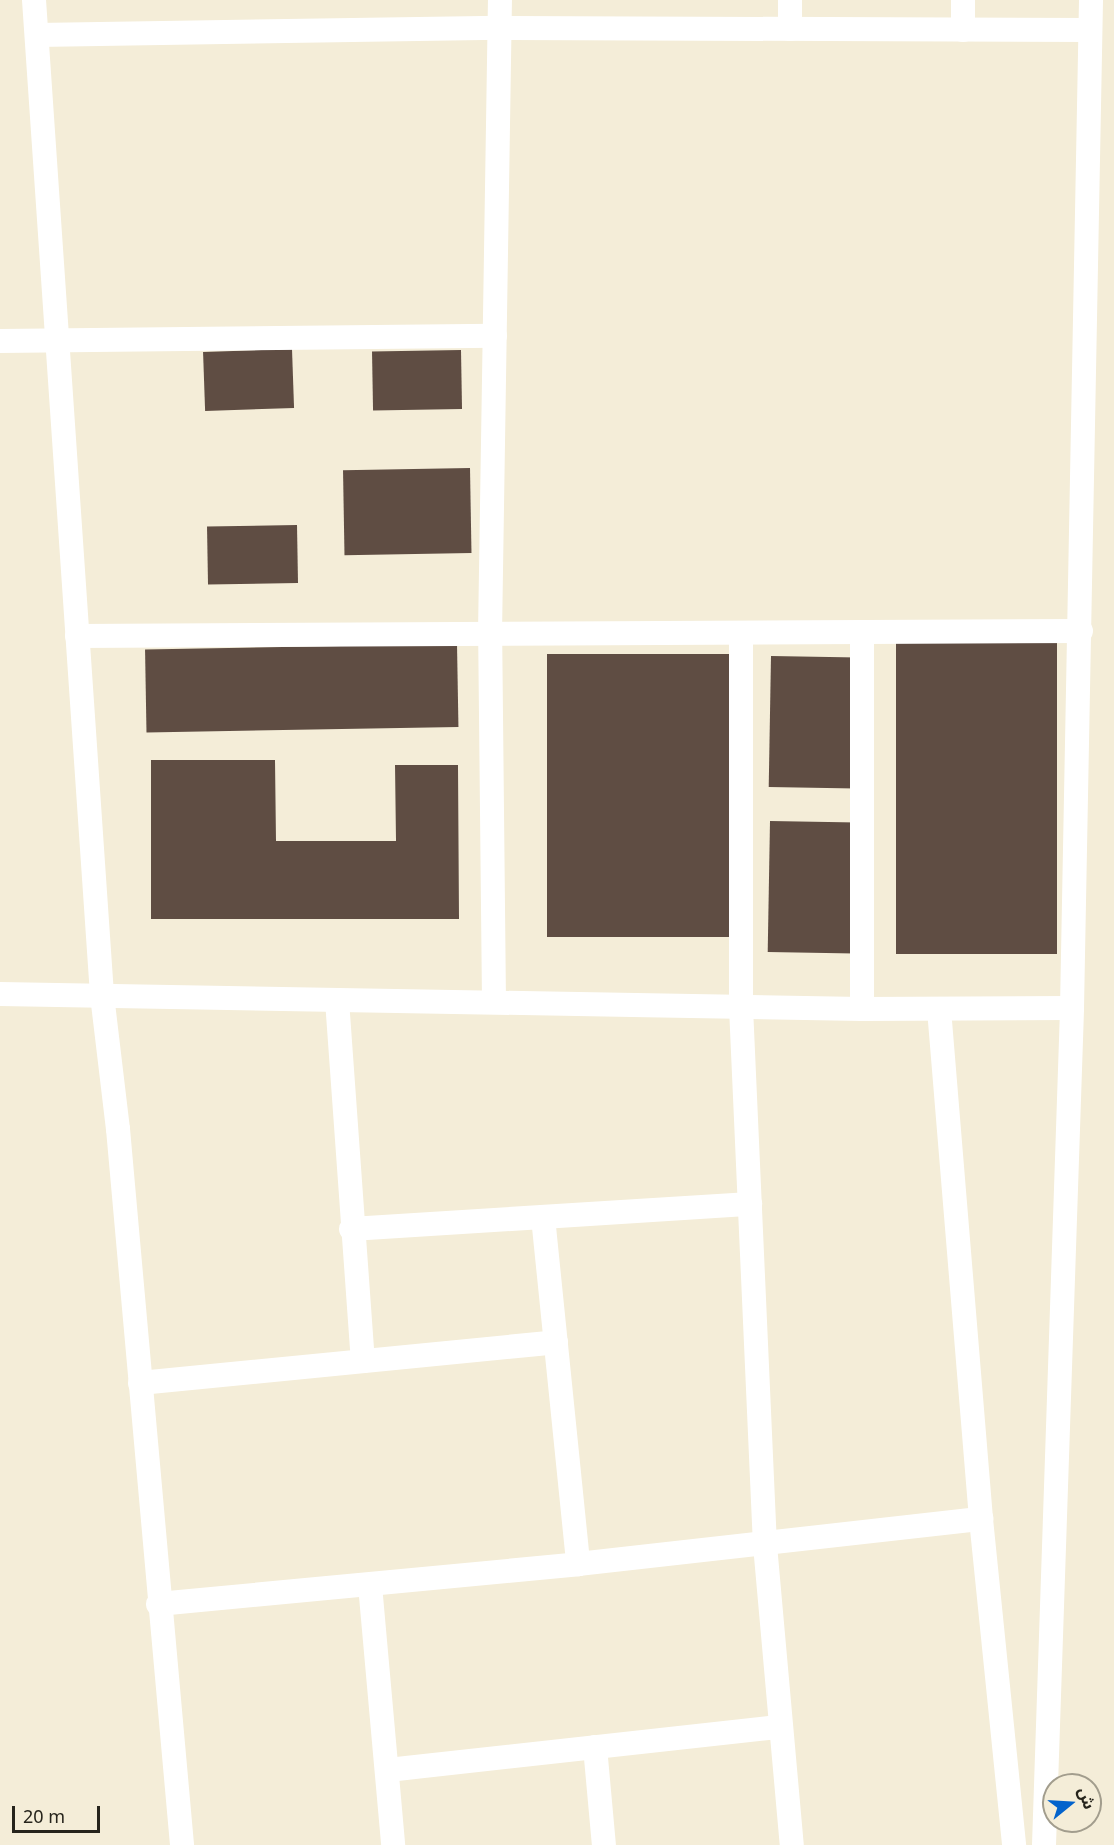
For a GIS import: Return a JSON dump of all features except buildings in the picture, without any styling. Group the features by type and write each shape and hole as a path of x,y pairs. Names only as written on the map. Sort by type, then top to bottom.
{"street":[{"path":"34,0 60,342 77,636 102,995 182,1845"},
{"path":"494,1002 490,634 500,0"},
{"path":"790,0 790,29"},
{"path":"963,0 963,30"},
{"path":"1044,1845 1072,1008 1081,631 1091,0"},
{"path":"37,35 500,28 1090,30"},
{"path":"0,341 495,336"},
{"path":"77,636 1081,631"},
{"path":"862,632 862,1009"},
{"path":"741,633 741,1007 765,1545 792,1845"},
{"path":"0,994 862,1009 1072,1008"},
{"path":"337,1000 351,1229 363,1361"},
{"path":"939,1009 981,1519 1014,1845"},
{"path":"351,1229 750,1204"},
{"path":"543,1217 578,1564"},
{"path":"140,1383 556,1342"},
{"path":"158,1604 765,1545 981,1519"},
{"path":"370,1585 393,1845"},
{"path":"388,1770 780,1727"},
{"path":"595,1747 604,1845"}]}
